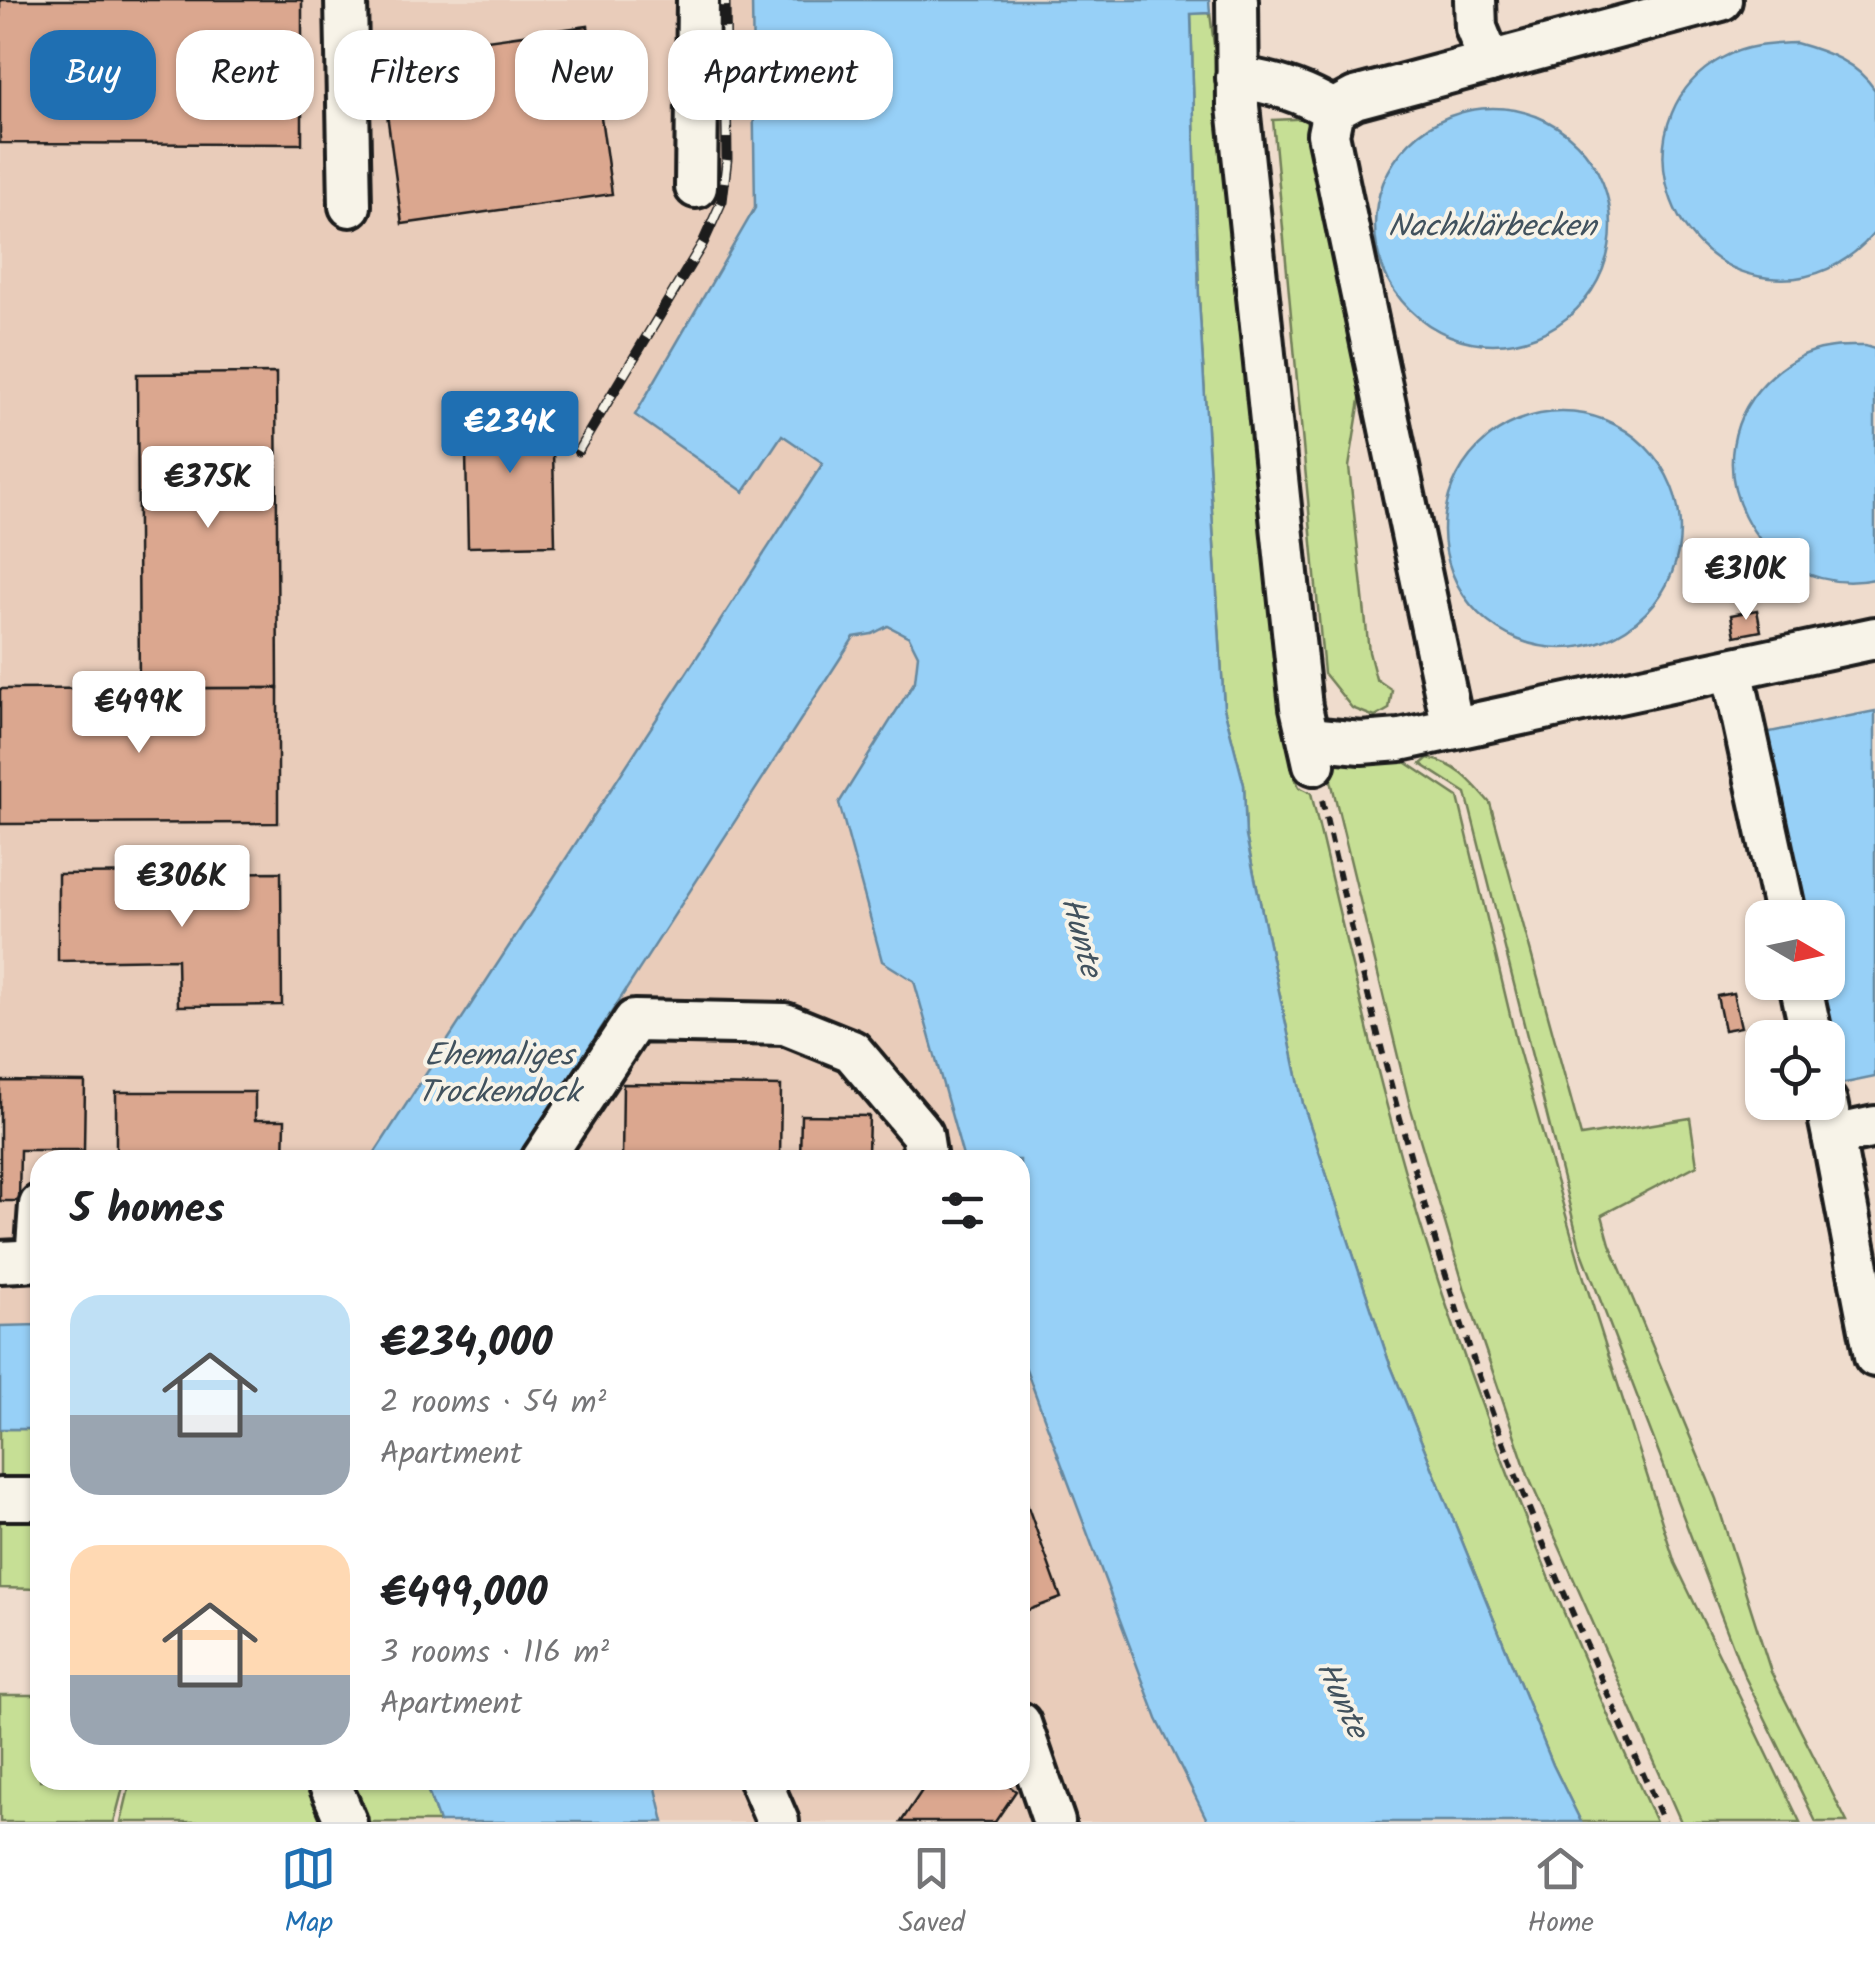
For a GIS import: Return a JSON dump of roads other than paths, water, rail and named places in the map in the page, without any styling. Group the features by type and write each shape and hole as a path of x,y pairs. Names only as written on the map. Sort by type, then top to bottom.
{"lane":[{"path":"346,0 350,206"},
{"path":"696,188 698,0"},
{"path":"1237,0 1238,78 1300,707 1311,751 1400,740 1875,638"},
{"path":"1475,0 1476,28 1490,62"},
{"path":"1453,728 1328,134 1333,110 1355,98 1706,2"},
{"path":"1238,78 1302,92 1333,110"},
{"path":"1732,670 1782,900"},
{"path":"549,1150 634,1021 785,1024 852,1051 922,1134 924,1150"},
{"path":"1830,1120 1875,1356"},
{"path":"1836,1120 1875,1127"},
{"path":"0,1499 30,1499"},
{"path":"1030,1752 1054,1822"},
{"path":"332,1790 346,1822"},
{"path":"764,1790 778,1822"}],"water":[{"path":"752,0 1209,0 1210,13 1191,14 1199,299 1224,708 1244,785 1246,836 1303,1104 1388,1359 1553,1765 1581,1822 1208,1822 1157,1719 1030,1380 1030,1150 961,1150 914,981 882,961 839,803 915,681 918,655 909,637 888,626 854,637 522,1150 376,1150 823,463 782,435 744,492 635,415 755,208 754,120 893,120 893,30 752,30"},
{"name":"Nachklärbecken","path":"1796,43 1840,59 1875,90 1875,232 1828,269 1800,277 1769,278 1731,267 1700,245 1679,216 1666,183 1664,148 1672,113 1691,82 1722,58 1740,50"},
{"name":"Nachklärbecken","path":"1493,108 1538,117 1576,143 1602,181 1611,226 1602,271 1576,309 1538,335 1493,344 1448,335 1410,309 1384,271 1375,226 1384,181 1410,143 1448,117"},
{"path":"1820,349 1875,349 1875,579 1833,580 1796,568 1766,546 1745,516 1733,481 1733,444 1746,408 1779,370"},
{"path":"1562,412 1607,421 1645,447 1671,485 1680,530 1671,575 1645,613 1607,639 1562,648 1517,639 1479,613 1453,575 1444,530 1453,485 1479,447 1517,421"},
{"path":"1875,711 1875,1077 1845,1083 1845,1020 1823,1020 1819,1000 1845,1000 1845,900 1799,900 1765,733"},
{"path":"30,1325 30,1429 0,1429 0,1326"},
{"path":"428,1790 656,1790 664,1822 439,1822"}],"railway":[{"path":"578,451 703,243 722,201 727,159 725,0"}],"water label":[{"name":"Hunte","path":"1080,937"},
{"name":"Ehemaliges Trockendock","path":"499,1074"},
{"name":"Hunte","path":"1341,1700"}]}
